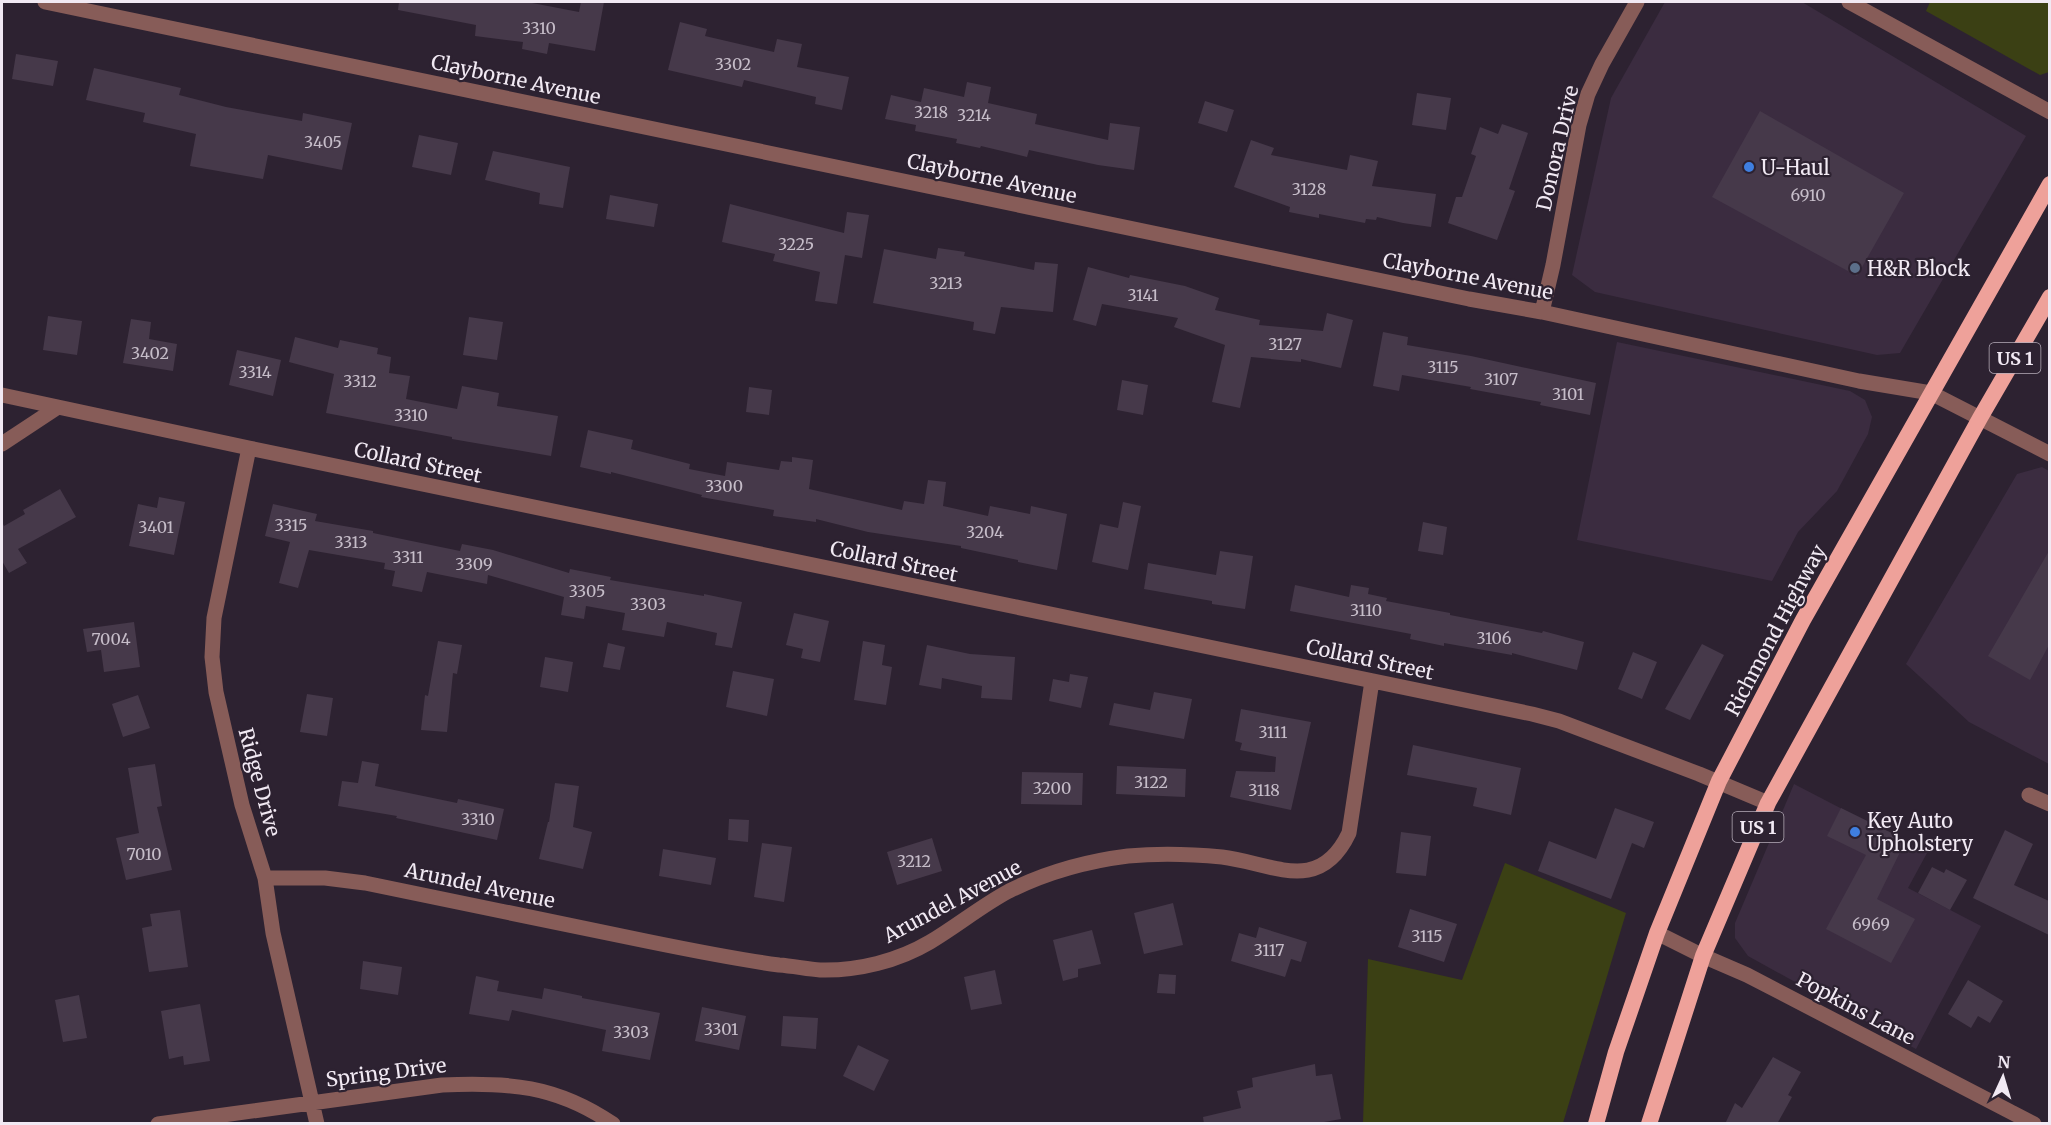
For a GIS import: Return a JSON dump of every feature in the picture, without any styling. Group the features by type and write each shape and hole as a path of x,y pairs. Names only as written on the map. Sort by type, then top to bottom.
{"highway":[{"name":"Richmond Highway","path":"1596,1124 1616,1052 1657,933 1719,781 1793,639 2049,184"},
{"name":"US 1","path":"1649,1124 1703,956 1768,803 2049,297"}],"street":[{"name":"Clayborne Avenue","path":"45,2 1469,299 1542,312 1859,381 1931,393 2049,454"},
{"name":"Donora Drive","path":"1542,312 1579,125 1588,94 1637,2"},
{"path":"1849,2 2049,112"},
{"name":"Collard Street","path":"2,395 1559,721 1719,781 1768,803"},
{"path":"2,444 58,407"},
{"name":"Ridge Drive","path":"249,448 214,618 212,657 216,692 242,805 265,878 273,933 317,1124"},
{"name":"Arundel Avenue","path":"265,878 325,878 365,883 735,959 818,970 869,965 897,957 930,942 968,915 1010,891 1043,877 1091,863 1128,856 1179,853 1225,858 1275,870 1299,872 1314,869 1329,862 1342,848 1349,833 1372,681"},
{"path":"2029,795 2049,804"},
{"name":"Popkins Lane","path":"1657,933 1747,975 2034,1124"},
{"name":"Spring Drive","path":"158,1124 442,1085 489,1083 512,1084 553,1094 584,1107 613,1124"}],"shaded area":[{"path":"1665,2 1802,2 2026,136 1900,353 1877,355 1595,292 1572,275 1611,98"},
{"path":"1617,342 1850,391 1865,400 1872,417 1868,434 1837,491 1798,532 1772,581 1577,540"},
{"path":"2042,467 2049,471 2049,764 1969,722 1906,664 2017,474"},
{"path":"1794,784 1927,853 1908,888 1981,926 1916,1049 1748,956 1735,938 1735,923"}],"green space":[{"path":"1930,2 2049,2 2049,72 2040,75 1926,11"},
{"path":"1505,863 1626,913 1563,1123 1363,1123 1368,959 1462,980"}],"building":[{"path":"399,2 527,2 579,12 581,2 604,2 595,51 549,43 547,54 522,49 523,42 475,36 476,25 398,10"},
{"path":"680,22 707,29 705,36 774,52 777,39 802,44 797,67 849,77 842,110 815,104 816,97 744,80 742,87 668,70"},
{"path":"16,54 58,61 53,86 12,79"},
{"path":"94,68 181,88 179,95 226,107 302,121 303,113 352,123 342,170 268,155 263,179 190,166 196,134 143,122 145,113 86,100"},
{"path":"967,82 991,87 988,103 1037,114 1035,124 1108,140 1110,123 1140,127 1134,170 1098,165 1029,150 1027,157 981,146 980,148 956,143 957,139 915,131 916,125 885,119 891,95 921,102 924,88 964,97"},
{"path":"1417,93 1451,98 1446,130 1412,125"},
{"path":"1205,101 1234,110 1227,132 1198,123"},
{"path":"1760,111 1904,193 1857,276 1712,197"},
{"path":"1502,124 1528,133 1509,189 1515,191 1497,240 1448,223 1456,197 1462,197 1476,156 1471,154 1480,127 1498,134"},
{"path":"419,135 458,143 451,175 412,167"},
{"path":"1251,140 1274,148 1271,155 1347,170 1350,155 1378,161 1372,186 1436,194 1431,227 1377,217 1376,220 1366,219 1365,223 1319,214 1319,218 1289,212 1290,207 1234,187"},
{"path":"493,151 570,167 563,208 539,204 540,193 485,180"},
{"path":"610,195 658,204 654,227 606,219"},
{"path":"730,204 844,233 847,212 869,215 862,258 845,255 837,304 815,301 820,272 773,261 775,254 722,242"},
{"path":"938,248 965,252 964,256 1034,270 1035,262 1058,264 1053,312 1001,307 995,334 973,330 974,322 873,303 884,249 936,259"},
{"path":"1088,267 1129,278 1130,275 1185,286 1219,298 1215,310 1260,320 1259,325 1323,331 1327,313 1353,320 1341,368 1301,359 1301,362 1251,357 1240,408 1212,402 1225,345 1174,327 1178,318 1102,304 1096,326 1073,320"},
{"path":"48,316 82,321 77,355 43,350"},
{"path":"469,317 503,322 497,360 463,355"},
{"path":"131,319 151,322 149,339 177,344 173,371 123,363"},
{"path":"1383,332 1408,337 1407,345 1471,356 1596,383 1590,415 1540,405 1541,402 1470,389 1471,387 1402,375 1399,391 1373,386"},
{"path":"295,337 338,348 340,340 378,348 377,354 391,357 389,373 410,376 406,399 457,409 462,386 499,393 497,406 558,416 551,456 452,439 452,437 326,413 334,374 289,362"},
{"path":"237,350 281,360 273,396 229,385"},
{"path":"1122,380 1148,385 1143,415 1117,410"},
{"path":"749,387 772,390 769,415 746,412"},
{"path":"588,430 633,440 631,449 690,464 689,469 725,476 727,462 779,470 781,461 792,462 792,457 813,460 809,489 902,510 904,501 924,504 928,480 946,482 943,506 988,516 990,506 1030,514 1031,506 1067,514 1057,570 961,548 961,546 868,532 816,519 816,522 773,516 774,510 701,497 702,495 611,472 611,474 580,467"},
{"path":"60,489 76,517 18,549 27,563 9,573 2,561 2,522 4,526 25,514 23,510"},
{"path":"159,497 185,502 174,555 129,546 138,504 157,508"},
{"path":"1123,502 1141,506 1128,570 1092,562 1100,524 1118,528"},
{"path":"273,504 317,514 315,521 373,531 373,533 460,551 462,544 493,550 569,573 570,569 611,577 610,580 742,602 732,648 715,645 717,633 667,622 664,637 622,630 625,613 586,606 584,619 561,615 564,597 488,575 487,584 427,572 422,592 392,586 395,571 384,569 385,563 309,550 298,588 279,583 290,542 265,536"},
{"path":"1423,522 1447,527 1443,555 1418,551"},
{"path":"1220,551 1253,556 1245,609 1144,589 1148,563 1216,575"},
{"path":"2049,551 2049,645 2030,680 1988,656"},
{"path":"1295,585 1349,597 1351,585 1369,588 1368,594 1387,598 1386,601 1542,633 1543,631 1584,642 1577,670 1512,653 1512,655 1444,643 1444,646 1410,639 1411,634 1290,611"},
{"path":"794,613 829,621 820,662 801,658 803,649 786,645"},
{"path":"134,622 140,667 104,672 101,650 87,652 83,629"},
{"path":"438,641 462,645 457,674 453,673 447,732 421,730 425,695 428,696"},
{"path":"863,641 885,645 882,665 892,667 886,705 854,700"},
{"path":"608,643 625,647 620,670 603,667"},
{"path":"1702,644 1724,655 1690,720 1665,709"},
{"path":"927,645 970,654 1015,657 1012,700 981,698 982,686 942,678 941,689 919,685"},
{"path":"1633,652 1657,662 1642,699 1618,689"},
{"path":"545,657 573,662 568,692 540,687"},
{"path":"733,671 774,679 767,716 726,707"},
{"path":"1070,674 1088,677 1081,708 1049,701 1053,679 1069,682"},
{"path":"1154,692 1192,699 1184,739 1109,725 1114,703 1150,710"},
{"path":"307,694 333,698 327,736 300,732"},
{"path":"138,695 150,728 123,737 112,704"},
{"path":"1241,709 1311,722 1291,810 1230,797 1236,771 1275,772 1276,757 1240,750 1242,743 1235,741"},
{"path":"1413,745 1521,768 1511,815 1473,806 1477,788 1407,775"},
{"path":"362,761 379,764 375,786 457,803 458,799 504,809 497,840 396,818 397,816 338,806 342,781 358,783"},
{"path":"155,764 162,806 157,807 172,870 126,880 116,838 139,833 128,768"},
{"path":"1117,766 1186,769 1185,797 1116,794"},
{"path":"1022,772 1083,773 1082,805 1021,804"},
{"path":"555,783 579,786 573,827 592,832 583,869 539,859 549,822"},
{"path":"1615,808 1654,822 1644,848 1632,843 1611,899 1538,871 1549,841 1596,859"},
{"path":"1841,808 1906,840 1877,899 1915,919 1891,963 1826,929 1866,855 1827,836"},
{"path":"729,819 749,820 748,842 728,840"},
{"path":"2005,830 2033,844 2014,885 2049,901 2049,935 1973,898"},
{"path":"1401,832 1431,836 1426,876 1396,873"},
{"path":"932,838 942,871 897,885 887,852"},
{"path":"762,843 792,847 784,902 754,897"},
{"path":"663,849 716,858 711,885 659,876"},
{"path":"1932,867 1944,873 1946,869 1967,880 1950,910 1918,893"},
{"path":"1173,903 1183,945 1144,954 1134,913"},
{"path":"1410,909 1457,924 1444,962 1398,947"},
{"path":"180,910 188,967 149,972 142,928 152,926 150,914"},
{"path":"1259,927 1307,942 1301,962 1291,959 1285,977 1231,961 1239,933 1256,938"},
{"path":"1092,930 1101,964 1078,969 1078,977 1063,981 1053,940"},
{"path":"363,961 402,967 398,995 360,989"},
{"path":"995,970 1002,1004 971,1010 964,977"},
{"path":"1159,974 1176,975 1175,994 1157,993"},
{"path":"476,976 499,981 497,991 542,999 544,988 660,1013 650,1060 602,1051 606,1030 512,1010 509,1021 469,1014"},
{"path":"1968,980 2003,1001 1990,1023 1978,1016 1971,1028 1948,1014"},
{"path":"79,995 87,1038 63,1042 55,1000"},
{"path":"200,1004 210,1061 184,1065 183,1056 169,1059 161,1011"},
{"path":"702,1007 746,1016 739,1050 695,1041"},
{"path":"783,1016 818,1018 816,1049 781,1046"},
{"path":"858,1045 889,1060 874,1091 843,1076"},
{"path":"1773,1057 1801,1072 1788,1095 1792,1097 1777,1124 1725,1124 1735,1103 1742,1108"},
{"path":"1315,1064 1316,1076 1332,1074 1341,1119 1313,1124 1204,1124 1203,1117 1241,1108 1237,1091 1253,1087 1252,1078"}],"place":[{"name":"U-Haul","path":"1749,167"},
{"name":"H&R Block","path":"1855,268"},
{"name":"Key Auto Upholstery","path":"1855,832"}]}
